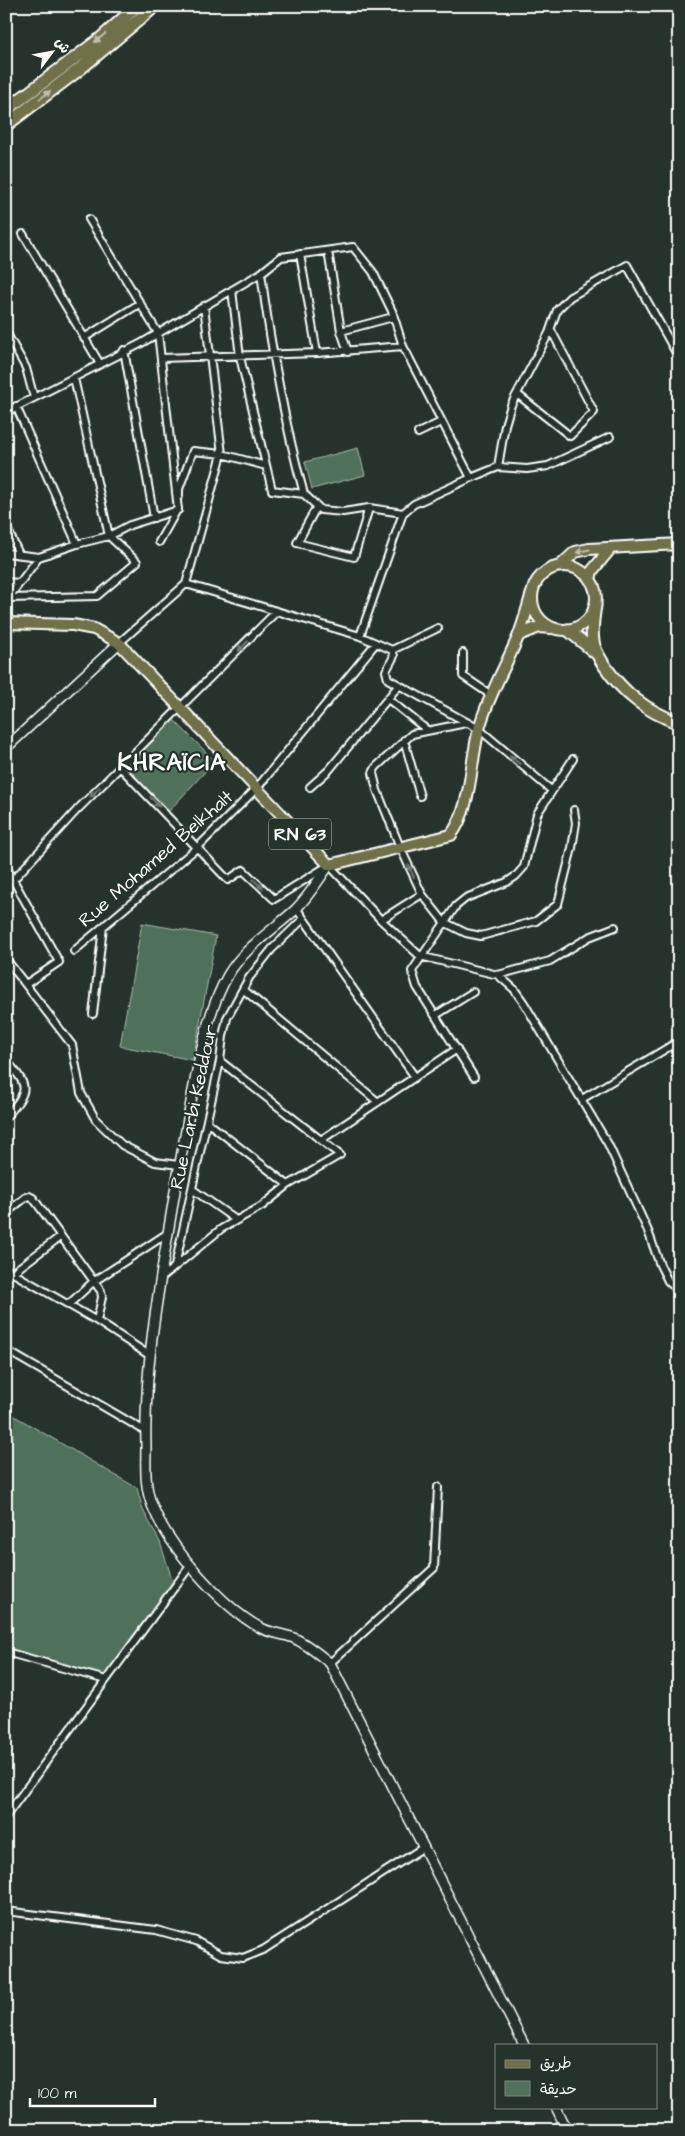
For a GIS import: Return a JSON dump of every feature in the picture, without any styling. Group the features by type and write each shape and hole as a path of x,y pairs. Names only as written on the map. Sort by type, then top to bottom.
{"highway":[{"path":"6,110 99,40 137,6"},
{"path":"6,125 81,68 155,6"},
{"path":"595,606 592,628 596,652"},
{"path":"568,630 596,652 625,692 641,705 659,715 679,722"}],"main road":[{"path":"519,635 532,594 542,575 550,569 560,566 576,552 679,544"},
{"path":"590,580 592,571 610,548"},
{"path":"519,635 539,627 568,630 586,622 595,606 596,597 590,580 577,569 560,566"},
{"path":"532,594 532,603 540,619 555,629"},
{"name":"RN 63","path":"6,623 73,625 94,629 119,644 329,865 451,835 463,813 478,729 491,695 519,635"},
{"path":"6,748 119,644"},
{"path":"329,865 296,908 250,949 228,974 214,1005 202,1042 179,1166 149,1354 146,1484 152,1506 169,1536 190,1566 214,1591 249,1622 263,1629 291,1637 330,1663 523,2044"},
{"path":"555,2130 566,2127 556,2108"}],"street":[{"path":"90,219 158,333 178,510"},
{"path":"23,234 100,364"},
{"path":"6,412 158,333 261,273 281,257 353,247 373,272 393,317 403,346 471,478"},
{"path":"328,251 341,331 348,352"},
{"path":"300,254 317,354"},
{"path":"498,468 505,425 517,394 549,333 557,310 570,297 627,265 679,358"},
{"path":"261,273 272,356 288,434 304,494 321,510 343,512 369,508 402,513"},
{"path":"232,290 240,357 272,490 304,494"},
{"path":"84,338 139,304"},
{"path":"119,644 186,584 222,454 204,306"},
{"path":"341,331 393,317"},
{"path":"517,394 570,436 594,412 551,330 549,333"},
{"path":"6,332 26,368 34,398"},
{"path":"161,358 317,354 403,346"},
{"path":"124,350 154,518"},
{"path":"7,600 97,596 137,562 109,536 74,378"},
{"path":"16,406 77,544"},
{"path":"418,433 441,422"},
{"path":"360,636 402,513 414,504 498,468 527,469 548,466 610,437"},
{"path":"159,542 178,510 180,489 193,450 222,454 266,466"},
{"path":"316,506 297,543 354,556 369,508"},
{"path":"6,553 39,557 77,544 109,536 130,525 178,510"},
{"path":"6,526 19,554"},
{"path":"7,600 39,557"},
{"path":"6,582 20,583"},
{"path":"186,584 360,636 392,650 394,656 386,671 388,679 478,729 551,790"},
{"path":"14,879 77,810 180,710 277,611"},
{"path":"392,650 438,628"},
{"name":"Rue Mohamed Belkhalt","path":"74,951 198,847 257,788 376,643"},
{"path":"463,653 463,676 491,695"},
{"path":"310,787 329,770 399,685"},
{"path":"388,699 426,730"},
{"path":"466,723 412,734 376,767 373,773 377,790 400,847 422,894 444,922 466,933 481,936 536,921 558,904 572,848 576,823 574,810"},
{"path":"404,740 420,796"},
{"path":"474,1077 413,978 412,971 420,956 456,906 466,898 507,882 524,867 537,814 573,759"},
{"path":"121,768 228,880 243,870 274,899 329,865 381,920 420,956 498,975 514,989 608,1144 630,1190 668,1281 679,1291"},
{"path":"6,867 59,962 26,984"},
{"path":"381,920 422,894"},
{"path":"296,908 415,1078"},
{"name":"Rue Larbi Keddour","path":"176,1266 228,1018 244,990 248,978 272,949 303,919"},
{"path":"93,1014 103,927"},
{"path":"498,975 550,961 588,937 615,927"},
{"path":"6,959 72,1044 81,1093 96,1120 122,1145 155,1162 179,1166"},
{"path":"244,990 378,1102"},
{"path":"436,1016 473,992"},
{"path":"582,1100 679,1041"},
{"path":"321,1140 456,1049"},
{"path":"6,1060 22,1079 24,1085 21,1100 6,1117"},
{"path":"161,1278 221,1229 262,1206 288,1185 340,1155 220,1061"},
{"path":"207,1122 288,1185"},
{"path":"192,1189 236,1220"},
{"path":"6,1213 30,1196 33,1198 100,1291 102,1297 97,1321"},
{"path":"68,1305 94,1282 168,1233"},
{"path":"60,1236 9,1271 97,1321 149,1354"},
{"path":"6,1350 146,1431"},
{"path":"330,1663 434,1568 438,1487"},
{"path":"6,1816 190,1566"},
{"path":"6,1652 106,1680"},
{"path":"6,1911 156,1930 196,1941 221,1954 243,1958 263,1950 424,1847"}],"green space":[{"path":"358,448 365,475 312,489 305,462"},
{"path":"174,720 215,761 168,812 126,767"},
{"path":"142,923 216,936 193,1060 120,1046"},
{"path":"6,1411 137,1488 143,1510 160,1542 173,1582 106,1675 6,1652"}],"district":[{"name":"KHRAÏCIA","path":"172,763"}]}
